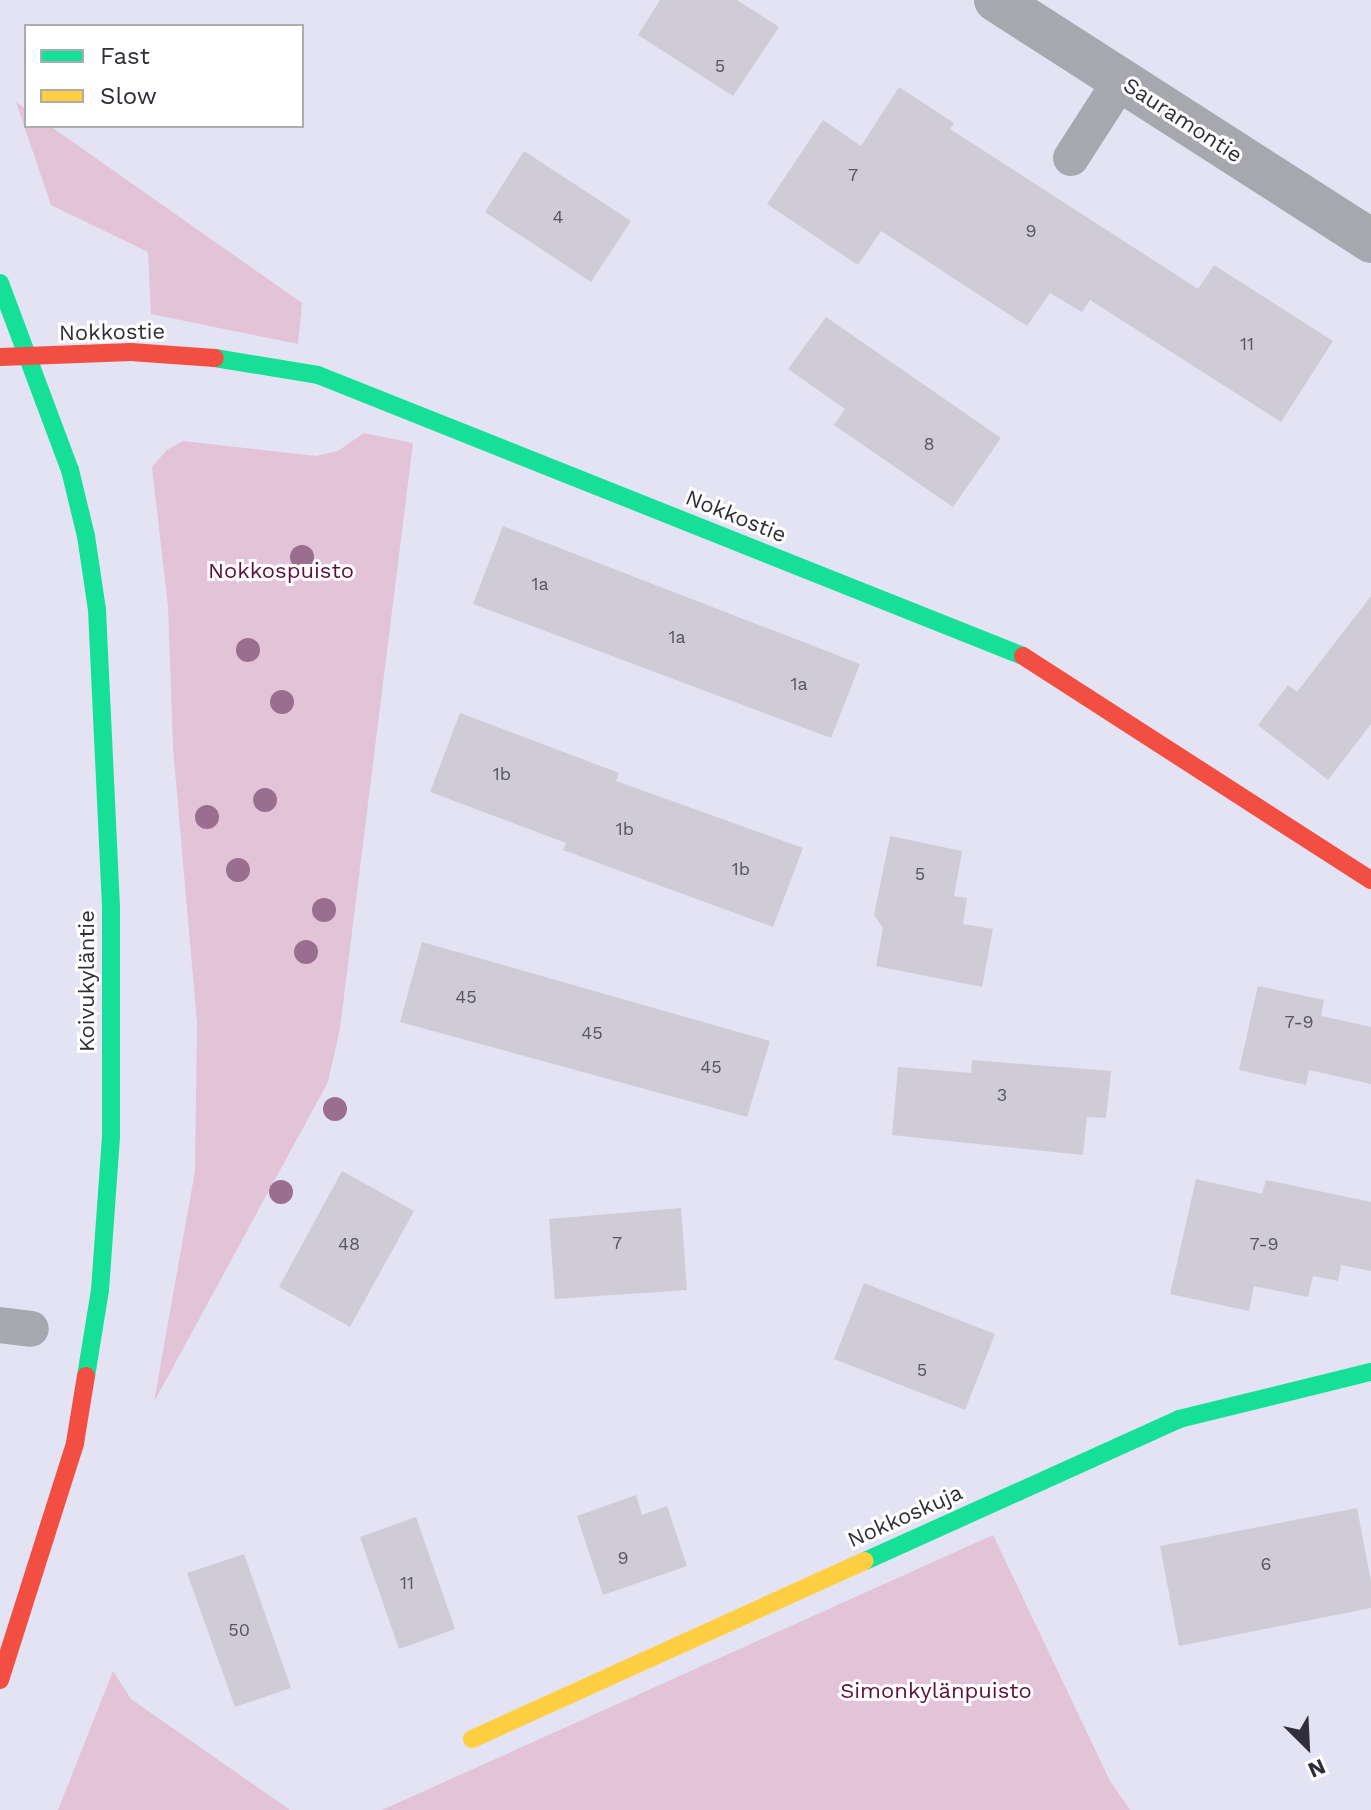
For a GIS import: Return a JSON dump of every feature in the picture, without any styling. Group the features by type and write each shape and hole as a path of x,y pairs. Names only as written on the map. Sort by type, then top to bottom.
{"street":[{"name":"Sauramontie","path":"996,0 1371,241"},
{"name":"Koivukyläntie","path":"0,283 70,470 86,536 97,610 111,907 111,1137 100,1290 75,1443 0,1680"},
{"name":"Nokkostie","path":"0,357 131,352 222,358 318,375 1034,660 1371,880"},
{"name":"Nokkoskuja","path":"472,1739 1179,1419 1371,1372"}],"lane":[{"path":"1071,158 1121,80"}],"green space":[{"path":"16,102 24,108 24,126"},
{"path":"25,128 53,128 302,303 298,344 151,314 148,252 51,205"},
{"name":"Nokkospuisto","path":"364,433 413,443 340,1028 328,1082 154,1402 195,1171 197,1023 173,748 168,606 152,467 167,450 183,441 316,456 338,451"},
{"name":"Simonkylänpuisto","path":"993,1535 1110,1781 1130,1810 382,1810"},
{"path":"113,1671 131,1699 290,1810 58,1810"}],"building":[{"path":"660,0 737,0 779,27 733,96 638,35"},
{"path":"899,87 954,123 950,129 1198,289 1214,265 1333,341 1281,422 1090,300 1082,312 1050,293 1027,326 881,231 858,265 767,204 823,120 861,146"},
{"path":"524,151 631,221 591,282 485,212"},
{"path":"826,317 1001,438 953,507 834,425 845,409 788,369"},
{"path":"503,526 860,664 831,738 473,604"},
{"path":"1371,596 1371,724 1328,780 1258,725 1288,685 1297,692"},
{"path":"460,713 619,773 616,781 803,848 773,927 563,850 566,843 430,792"},
{"path":"890,836 962,851 954,896 967,898 963,924 993,929 982,987 876,966 883,928 874,915"},
{"path":"422,942 770,1041 747,1117 400,1022"},
{"path":"1258,986 1324,1000 1321,1016 1371,1027 1371,1084 1309,1070 1306,1085 1239,1070"},
{"path":"972,1060 1111,1071 1106,1118 1087,1117 1083,1155 892,1135 898,1067 971,1073"},
{"path":"342,1171 414,1211 350,1327 279,1287"},
{"path":"1196,1179 1262,1194 1266,1180 1371,1202 1371,1271 1341,1265 1338,1281 1313,1276 1308,1297 1254,1286 1249,1311 1170,1294"},
{"path":"681,1208 687,1290 555,1299 549,1219"},
{"path":"864,1283 995,1334 965,1410 834,1359"},
{"path":"636,1495 642,1515 667,1506 687,1566 603,1595 577,1516"},
{"path":"1357,1508 1371,1581 1371,1608 1179,1646 1160,1546"},
{"path":"416,1517 455,1629 399,1649 360,1537"},
{"path":"244,1554 291,1688 235,1707 187,1573"}],"traffic: fast":[{"path":"0,283 70,470 86,536 97,610 111,907 111,1137 100,1290 86,1376"},
{"path":"215,358 318,375 1023,656"},
{"path":"865,1561 1179,1419 1371,1372"}],"traffic: slow":[{"path":"472,1739 865,1561"}],"traffic: jam":[{"path":"0,357 131,352 215,358"},
{"path":"1023,656 1371,880"},
{"path":"0,1680 75,1443 86,1376"}]}
